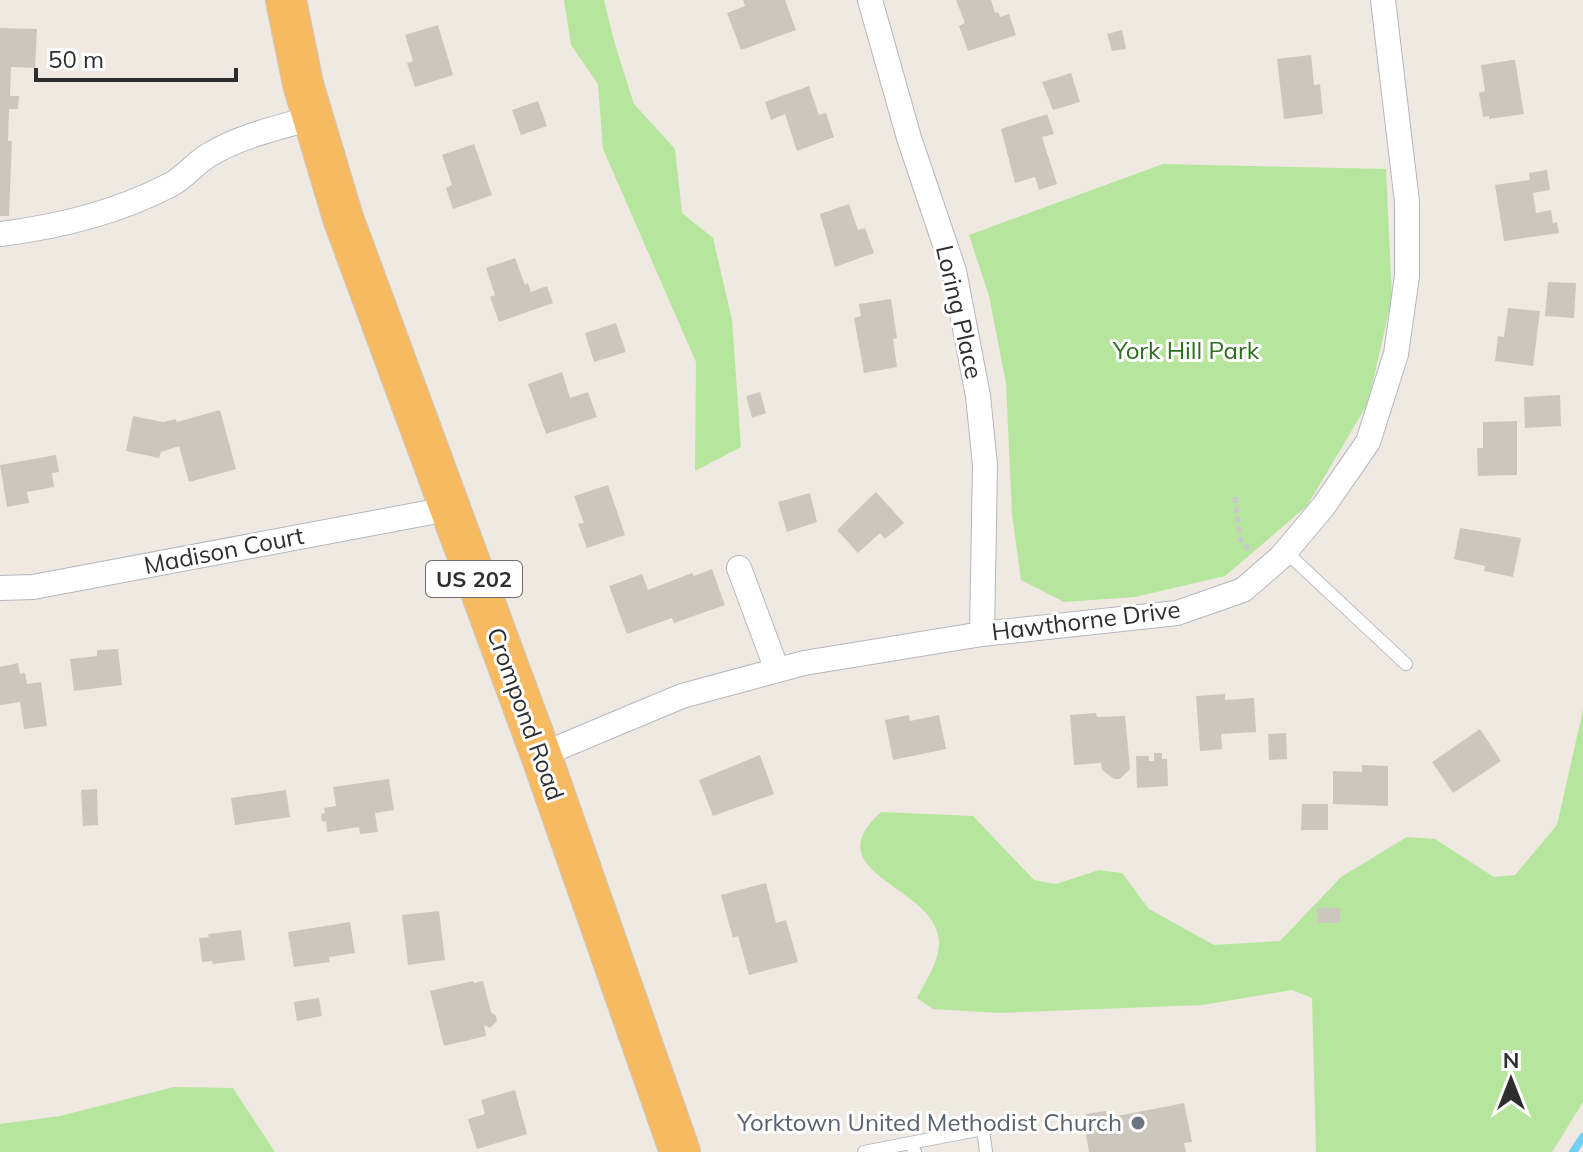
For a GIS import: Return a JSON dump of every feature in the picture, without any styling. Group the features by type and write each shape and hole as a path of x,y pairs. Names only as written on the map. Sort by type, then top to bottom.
{"highway":[{"name":"Crompond Road","path":"286,0 312,118 343,218 541,755 680,1152"}],"street":[{"name":"Loring Place","path":"870,0 909,138 954,271 978,396 985,465 982,634"},
{"name":"Hawthorne Drive","path":"541,755 682,696 804,663 982,634 1177,613 1243,590 1267,570 1323,507 1368,442 1396,354 1407,276 1407,202 1383,0"},
{"path":"0,234 30,230 115,209 173,184 208,155 248,137 312,118"},
{"name":"Madison Court","path":"0,588 33,587 448,509"},
{"path":"739,568 777,670"}],"lane":[{"path":"1286,552 1406,664"},
{"path":"864,1152 912,1148 983,1129 986,1152"}],"path":[{"path":"1235,497 1240,539 1267,570"}],"green space":[{"path":"564,0 604,0 634,104 675,149 682,213 713,238 732,320 741,447 695,471 696,362 603,149 598,84 571,45"},
{"name":"York Hill Park","path":"1163,164 1386,169 1392,298 1368,403 1307,506 1225,576 1135,597 1064,602 1021,580 1012,514 1006,383 989,296 969,235"},
{"path":"1583,710 1583,1102 1552,1152 1316,1152 1312,998 1292,990 1203,1005 1000,1013 933,1009 917,998 937,955 939,940 932,921 868,865 861,850 864,833 881,812 973,816 1034,880 1056,884 1099,870 1122,873 1149,909 1214,945 1280,941 1341,877 1407,837 1435,839 1494,877 1515,875 1557,825"},
{"path":"174,1087 233,1088 275,1152 0,1152 0,1124 60,1116"}],"building":[{"path":"743,0 785,0 796,30 741,50 727,13 745,6"},
{"path":"956,0 991,0 995,13 998,12 1000,17 1009,14 1016,35 968,51 959,26 965,23"},
{"path":"438,25 453,75 415,87 407,63 413,61 405,35"},
{"path":"0,28 37,29 35,68 11,67 10,96 19,96 18,109 9,109 8,141 12,141 9,216 0,216"},
{"path":"1122,30 1126,49 1112,51 1107,34"},
{"path":"1311,55 1314,85 1320,84 1323,114 1284,119 1277,59"},
{"path":"1515,60 1524,114 1489,119 1489,116 1483,117 1479,93 1485,91 1481,65"},
{"path":"1071,73 1080,102 1053,110 1042,82"},
{"path":"809,86 819,115 826,113 834,137 797,151 785,114 771,120 765,102"},
{"path":"538,101 547,126 521,135 512,110"},
{"path":"1047,114 1054,134 1042,137 1057,184 1039,190 1035,177 1015,183 1001,129"},
{"path":"474,144 492,195 453,209 446,188 452,185 442,155"},
{"path":"1547,170 1550,190 1533,193 1536,213 1551,210 1559,233 1504,241 1495,185 1530,180 1529,173"},
{"path":"849,204 858,230 865,228 874,253 835,267 820,214"},
{"path":"515,258 525,285 528,283 531,292 547,286 553,303 499,322 490,297 495,295 486,268"},
{"path":"1548,282 1576,283 1574,318 1545,316"},
{"path":"891,299 897,338 893,339 897,367 864,373 854,318 861,316 859,304"},
{"path":"1508,308 1540,311 1533,366 1495,361 1498,336 1504,337"},
{"path":"616,323 626,352 594,362 585,333"},
{"path":"562,372 570,398 588,392 597,417 546,434 528,384"},
{"path":"760,392 766,413 752,418 746,396"},
{"path":"1560,395 1561,426 1525,428 1524,397"},
{"path":"220,410 236,469 189,482 179,446 161,452 159,458 126,451 133,416 163,422 176,419 177,422"},
{"path":"1517,421 1517,475 1478,476 1477,448 1483,448 1483,422"},
{"path":"56,455 59,472 52,473 54,487 27,492 29,503 7,507 0,465"},
{"path":"608,485 625,535 587,548 578,524 584,523 574,496"},
{"path":"876,492 904,523 885,539 880,533 858,553 837,530"},
{"path":"810,493 817,522 787,532 778,502"},
{"path":"1460,528 1521,538 1513,577 1484,571 1485,566 1454,559"},
{"path":"712,569 725,605 674,623 672,618 627,634 609,586 642,574 648,590 692,573 694,576"},
{"path":"118,649 122,685 74,691 70,659 97,656 97,650"},
{"path":"18,663 20,674 25,673 27,684 41,682 47,726 24,729 20,702 0,705 0,667"},
{"path":"1225,694 1225,700 1254,698 1256,732 1221,734 1222,749 1200,751 1196,696"},
{"path":"1096,713 1097,717 1125,716 1130,769 1120,779 1114,779 1102,770 1101,763 1074,765 1070,715"},
{"path":"909,715 910,721 939,715 946,749 893,760 885,720"},
{"path":"1480,729 1501,761 1453,793 1432,762"},
{"path":"1286,733 1287,759 1269,760 1268,734"},
{"path":"1154,753 1162,753 1162,759 1167,759 1168,786 1137,788 1136,756 1149,756 1149,761 1154,761"},
{"path":"760,755 774,794 713,816 699,780"},
{"path":"1362,765 1388,766 1388,806 1333,804 1333,771 1362,772"},
{"path":"389,779 394,810 375,813 378,832 360,834 359,827 327,832 326,821 322,822 321,814 325,813 324,808 336,806 333,787"},
{"path":"97,789 98,825 83,826 81,790"},
{"path":"286,790 290,817 235,825 231,798"},
{"path":"1302,804 1328,804 1328,830 1301,830"},
{"path":"766,883 776,923 786,920 798,962 749,975 738,936 733,938 721,895"},
{"path":"1317,908 1340,908 1340,923 1317,923"},
{"path":"439,911 445,960 408,965 402,915"},
{"path":"350,922 355,953 329,957 330,962 294,967 288,932"},
{"path":"241,930 245,960 213,964 212,961 202,962 199,938"},
{"path":"483,981 491,1012 497,1021 490,1028 484,1025 486,1036 444,1046 430,991"},
{"path":"319,998 322,1016 297,1021 294,1002"},
{"path":"515,1090 527,1134 477,1149 468,1119 485,1114 481,1100"},
{"name":"Yorktown United Methodist Church","path":"1184,1103 1192,1142 1184,1143 1186,1152 1089,1152 1086,1114 1106,1111 1107,1118"}],"waterway":[{"path":"1573,1152 1583,1137"}],"place":[{"name":"Yorktown United Methodist Church","path":"1138,1123"}]}
